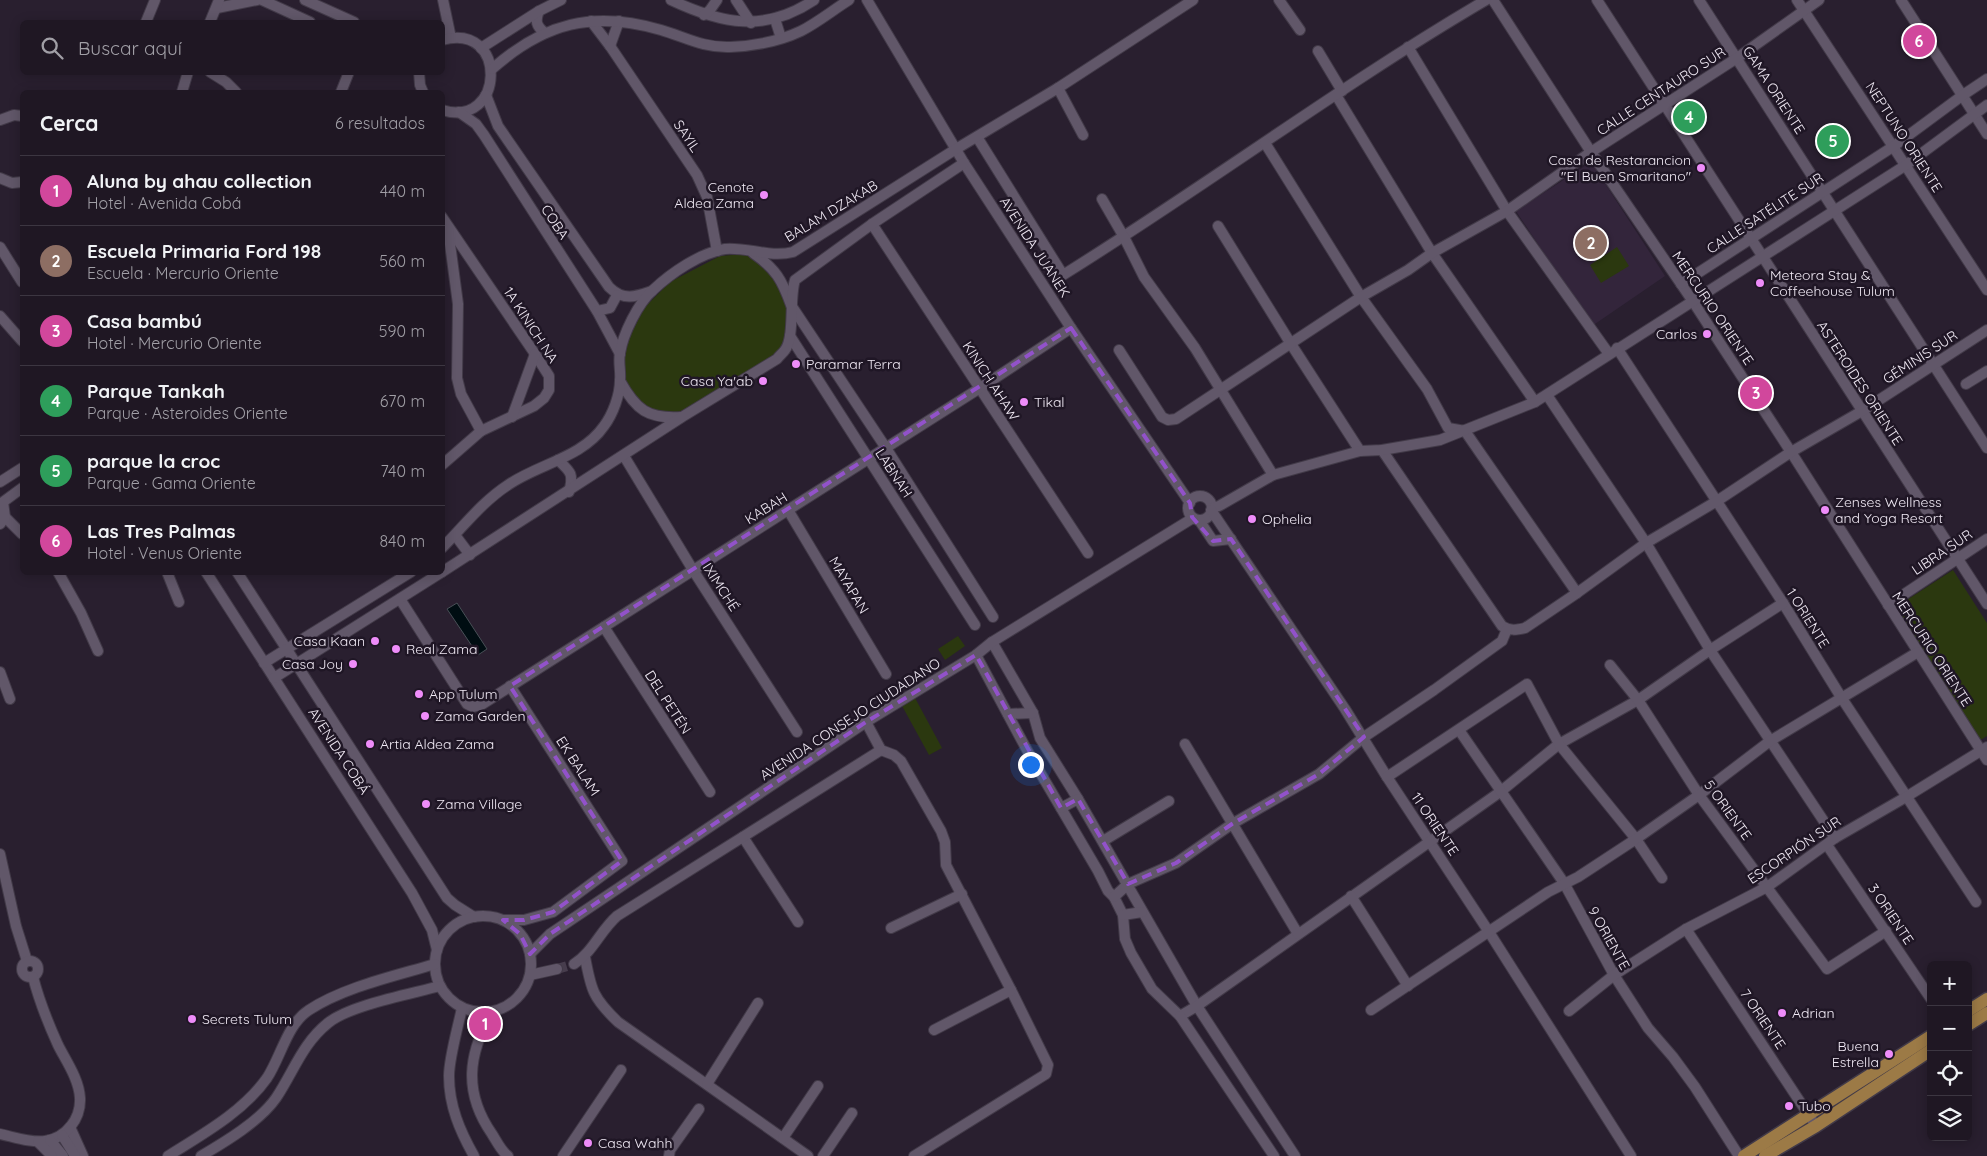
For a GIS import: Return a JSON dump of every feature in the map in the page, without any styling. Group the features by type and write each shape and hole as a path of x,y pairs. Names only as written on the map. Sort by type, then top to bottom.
{"main road":[{"path":"1972,1008 1987,999"},
{"path":"1972,1022 1987,1013"},
{"path":"1765,1156 1927,1039"},
{"path":"1744,1156 1813,1120 1929,1051"}],"street":[{"path":"147,20 155,0"},
{"path":"211,20 218,4 256,0"},
{"path":"262,0 306,20"},
{"path":"305,0 350,20"},
{"path":"443,0 447,39 467,40 481,48 488,58 492,69 490,87 486,95 474,107 459,112 445,110"},
{"path":"481,48 539,11 561,0"},
{"path":"671,0 704,14 732,22 751,23 775,19 804,7 814,0"},
{"path":"704,14 710,10 717,0"},
{"path":"736,0 751,23"},
{"path":"492,69 514,50 552,29 591,21 619,21 661,30 702,45 730,47 758,44 781,38 801,30 849,0"},
{"name":"AVENIDA JUANEK","path":"867,0 964,163 1071,328 1190,503"},
{"path":"1279,0 1300,30"},
{"path":"977,137 1063,275 1124,237 1408,48 1486,0"},
{"name":"MERCURIO ORIENTE","path":"1493,0 1591,152 1692,300 1791,452 1918,652 1984,749 1987,760"},
{"name":"ASTEROIDES ORIENTE","path":"1597,0 1987,604"},
{"name":"GAMA ORIENTE","path":"1699,0 1987,448"},
{"name":"NEPTUNO ORIENTE","path":"1797,0 1987,290"},
{"name":"CALLE CENTAURO SUR","path":"1119,350 1164,419 1176,419 1361,297 1408,270 1432,253 1506,211 1591,152 1737,58 1819,0"},
{"path":"1901,0 1987,134"},
{"name":"BALAM DZAKAB","path":"445,545 485,502 531,471 558,460 587,444 604,426 615,404 620,381 620,354 628,327 652,291 693,261 717,251 739,249 780,255 793,252 956,149 1058,88 1186,2"},
{"path":"539,11 536,19 537,24 545,33"},
{"path":"775,19 781,38"},
{"name":"SAYIL","path":"591,21 697,175 707,197 717,251"},
{"path":"610,46 619,21"},
{"name":"1 ORIENTE","path":"1408,48 1506,211 1613,351 1717,501 1783,603 1841,698 1976,902"},
{"path":"1318,51 1339,93 1432,253 1535,402"},
{"path":"183,90 187,75"},
{"path":"215,75 234,90"},
{"path":"342,90 348,75"},
{"path":"418,75 422,90"},
{"name":"CALLE SATÉLITE SUR","path":"1681,284 1894,146 1963,95 1987,80"},
{"path":"1058,88 1083,135"},
{"path":"486,95 498,126 598,273 616,295 638,296 652,291"},
{"path":"1196,519 1206,518 1211,509 1273,474 1360,451 1382,450 1440,440 1535,402 1906,165 1987,105"},
{"name":"COBA","path":"459,112 476,124 484,135 597,311 620,354"},
{"path":"0,120 14,115 20,116"},
{"path":"1265,143 1361,297 1427,389 1448,428 1465,431 1577,594"},
{"path":"445,570 569,492 682,417 777,359 786,350 790,336 791,292 794,280 872,224 964,163"},
{"path":"0,178 12,183 20,182"},
{"path":"1102,199 1144,277 1195,348 1273,474"},
{"path":"445,221 454,262 458,304 456,378 461,394 481,431"},
{"name":"1A KINICH NA","path":"445,221 549,376 549,390 544,398 534,406 481,431 445,462"},
{"name":"KINICH AHAW","path":"872,224 1088,553"},
{"path":"1218,226 1360,451"},
{"path":"0,247 20,279"},
{"path":"750,251 777,273 791,305 886,448 992,617"},
{"path":"597,311 610,308 616,295"},
{"path":"0,316 20,339"},
{"name":"KABAH","path":"400,598 467,704 473,707 481,705 980,388 1071,328"},
{"name":"GÉMINIS SUR","path":"1507,629 1525,628 1577,594 1646,543 1717,501 1791,452 1862,411 1987,330"},
{"name":"LABNAH","path":"790,336 975,625"},
{"path":"512,417 535,354"},
{"path":"1966,384 1986,373"},
{"path":"620,381 630,399 640,410 668,418 682,417"},
{"name":"3 ORIENTE","path":"1547,395 1646,543 1710,650 1770,741 1886,931 1927,993"},
{"path":"1114,897 1128,884 1176,862 1232,824 1319,774 1364,738 1502,641 1507,629 1502,626 1382,450"},
{"name":"IXIMCHÉ","path":"624,456 693,570 797,732"},
{"path":"558,460 571,474 572,480 569,492"},
{"path":"0,482 20,469"},
{"path":"20,489 1,501 2,522 20,533"},
{"path":"1211,509 1209,501 1203,497 1195,498 1190,503 1188,510 1214,541 1231,539"},
{"name":"11 ORIENTE","path":"1211,509 1364,738 1387,777 1489,932 1631,1156"},
{"name":"MAYAPAN","path":"788,510 886,674"},
{"name":"AVENIDA CONSEJO CIUDADANO","path":"530,954 550,934 866,722 976,655 992,642 1196,519"},
{"path":"455,536 470,555"},
{"name":"LIBRA SUR","path":"1888,605 1987,539"},
{"path":"60,575 81,613 98,651"},
{"path":"169,575 179,602"},
{"name":"AVENIDA COBÁ","path":"208,575 425,914 432,930 437,950"},
{"name":"AVENIDA COBÁ","path":"239,575 447,898 454,905 474,917"},
{"path":"264,663 406,575"},
{"path":"274,678 437,575"},
{"path":"1180,1016 1197,1006 1500,792 1559,744 1638,700 1710,650 1783,603"},
{"name":"DEL PETÉN","path":"604,627 710,792"},
{"path":"992,642 1032,713 1040,738 1128,884 1142,912 1197,1006 1295,1156"},
{"path":"1370,1010 1548,892 1578,877 1636,839 1699,795 1770,741 1918,652"},
{"path":"976,655 1028,752 1108,891 1114,897 1122,915 1125,939 1152,989 1180,1016 1274,1156"},
{"name":"5 ORIENTE","path":"1610,665 1638,700 1699,795 1827,970 1886,931"},
{"path":"0,672 10,699"},
{"path":"1387,777 1527,684 1559,744 1636,839 1662,878"},
{"name":"EK BALAM","path":"503,920 524,920 553,912 622,861 510,686"},
{"path":"1008,714 1032,713"},
{"path":"866,722 881,750 894,755 901,761 941,831 945,842 946,865 1012,990 1048,1065 1046,1074 914,1156"},
{"name":"9 ORIENTE","path":"1459,730 1564,883 1614,975 1648,1028 1673,1056 1739,1156"},
{"path":"1028,752 1040,738"},
{"path":"1185,744 1298,934"},
{"name":"ESCORPIÓN SUR","path":"1569,1011 1614,975 1686,929 1767,887 1831,841 1984,749"},
{"path":"574,964 585,957 608,924 617,916 881,750"},
{"path":"1061,808 1078,799"},
{"path":"1102,841 1169,801"},
{"path":"743,837 798,922"},
{"path":"0,854 16,926 27,961 22,967 23,972 27,976 33,977 47,1018 79,1092 75,1119 70,1128 62,1135 38,1142 0,1134"},
{"path":"891,928 962,894"},
{"path":"1351,896 1408,986"},
{"path":"1122,915 1142,912"},
{"path":"489,916 503,920 520,934 530,954 530,975 526,986 520,995 508,1006 492,1012 472,1012 462,1008 446,995 440,986 435,964 437,950 442,938 450,928 461,921 474,917 489,916"},
{"name":"7 ORIENTE","path":"1686,929 1813,1120"},
{"path":"585,957 590,985 600,1005 618,1022 808,1156"},
{"path":"168,1156 217,1124 252,1095 267,1078 293,1028 307,1011 348,991 435,964"},
{"path":"530,975 558,969"},
{"path":"201,1156 247,1126 267,1109 276,1099 307,1042 329,1022 357,1009 440,986"},
{"path":"934,1030 1012,990"},
{"path":"707,1084 758,1003"},
{"path":"462,1008 448,1074 451,1104 461,1133 474,1156"},
{"path":"492,1012 482,1030 471,1076 475,1102 486,1126 508,1156"},
{"path":"563,1156 621,1070"},
{"path":"783,1138 818,1086"},
{"path":"670,1156 670,1150 700,1109"},
{"path":"823,1156 852,1113"},
{"path":"1255,1128 1270,1117"},
{"path":"70,1128 83,1156"},
{"path":"62,1135 75,1156"},
{"path":"50,1140 63,1156"},
{"path":"38,1142 52,1156"}],"highlighted area":[{"path":"1071,328 1190,503 1192,517 1213,541 1231,539 1364,737 1319,774 1232,824 1176,863 1128,884 1078,799 1061,808 976,655 866,722 550,934 530,954 520,934 503,920 524,920 553,912 622,861 510,686"}],"shaded area":[{"path":"1591,162 1665,276 1592,326 1516,211"},
{"path":"457,603 487,649 478,655 447,609"}],"green space":[{"path":"1617,247 1629,266 1601,283 1590,265"},
{"path":"745,254 779,283 784,294 787,305 787,317 783,349 681,414 642,408 624,382 622,353 644,308 670,282 720,256"},
{"path":"1953,570 1987,623 1987,736 1979,741 1893,609"},
{"path":"958,636 965,646 945,660 938,649"},
{"path":"914,696 942,748 929,755 901,704"}],"tunnel":[{"path":"557,969 574,964"}],"place":[{"name":"Las Tres Palmas","path":"1919,41"},
{"name":"Parque Tankah","path":"1689,117"},
{"name":"parque la croc","path":"1833,141"},
{"name":"Casa de Restarancion \"El Buen Smaritano\"","path":"1701,168"},
{"name":"Cenote Aldea Zama","path":"764,195"},
{"name":"Escuela Primaria Ford 198","path":"1591,243"},
{"name":"Meteora Stay & Coffeehouse Tulum","path":"1760,283"},
{"name":"Carlos","path":"1707,334"},
{"name":"Paramar Terra","path":"796,364"},
{"name":"Casa Ya'ab","path":"763,381"},
{"name":"Casa bambú","path":"1756,393"},
{"name":"Tikal","path":"1024,402"},
{"name":"Zenses Wellness and Yoga Resort","path":"1825,510"},
{"name":"Ophelia","path":"1252,519"},
{"name":"Casa Kaan","path":"375,641"},
{"name":"Real Zama","path":"396,649"},
{"name":"Casa Joy","path":"353,664"},
{"name":"App Tulum","path":"419,694"},
{"name":"Zama Garden","path":"425,716"},
{"name":"Artia Aldea Zama","path":"370,744"},
{"name":"Zama Village","path":"426,804"},
{"name":"Adrian","path":"1782,1013"},
{"name":"Secrets Tulum","path":"192,1019"},
{"name":"Aluna by ahau collection","path":"485,1024"},
{"name":"Buena Estrella","path":"1889,1054"},
{"name":"Tubo","path":"1789,1106"},
{"name":"Casa Wahh","path":"588,1143"}]}
